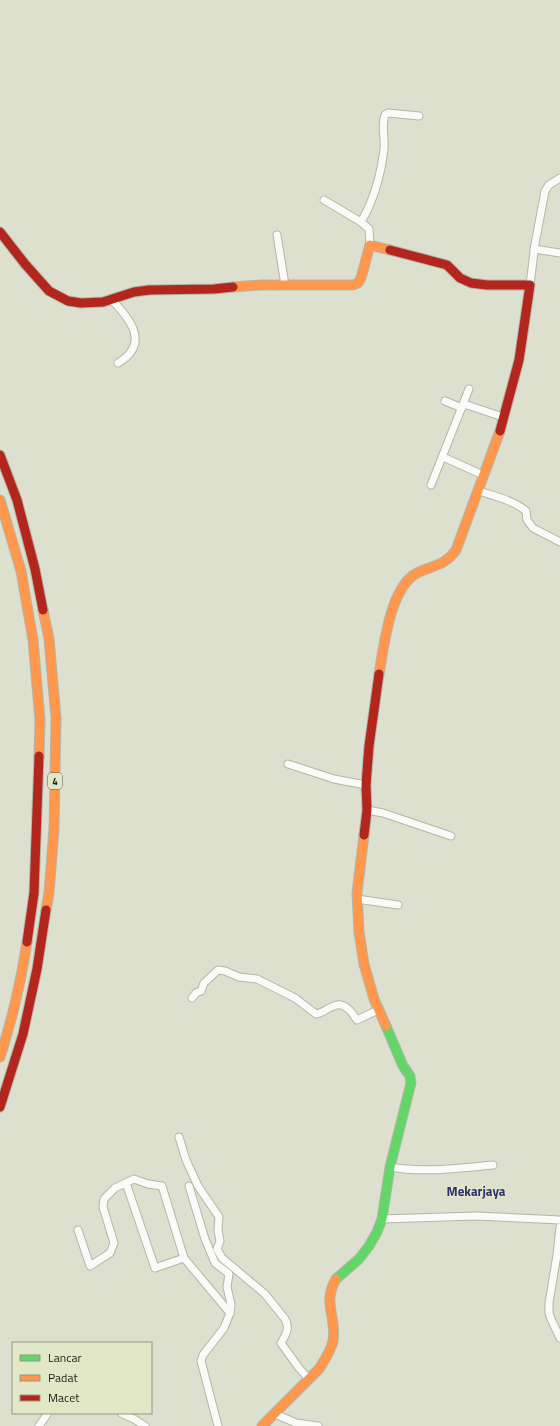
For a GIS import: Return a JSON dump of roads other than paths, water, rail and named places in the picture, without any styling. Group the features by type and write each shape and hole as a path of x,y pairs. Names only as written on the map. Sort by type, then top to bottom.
{"main road":[{"path":"0,232 25,264 49,291 68,301 81,303 112,300 134,292 149,290 214,289 261,285 353,285 358,283 361,278 370,245 447,265 452,267 464,281 475,285 530,285 519,360 499,434 483,475 479,491 456,550 451,557 417,573 409,579 401,589 395,601 377,681 368,746 366,785 367,810 357,899 359,932 364,964 378,1010 403,1066 410,1076 411,1083 390,1167 382,1219 369,1246 358,1259 337,1277 332,1286 329,1298 334,1328 333,1342 326,1358 319,1370 262,1426"},
{"name":"4","path":"0,455 17,500 35,569 49,639 56,718 54,829 49,893 37,969 23,1034 0,1107"},
{"name":"4","path":"0,500 20,571 32,632 40,720 34,893 23,970 8,1032 0,1057"}],"street":[{"path":"361,222 372,201 376,186 384,148 384,115 388,113 419,116"},
{"path":"530,285 534,249 546,191 549,185 560,178"},
{"path":"324,200 361,222 369,229 370,245"},
{"path":"277,235 284,285"},
{"path":"534,249 560,253"},
{"path":"112,300 129,320 135,330 136,339 133,349 118,363"},
{"path":"431,485 469,389"},
{"path":"445,402 503,417"},
{"path":"442,456 483,475"},
{"path":"479,491 520,506 526,511 527,520 533,528 560,542"},
{"path":"288,764 334,779 366,785"},
{"path":"367,810 383,813 451,836"},
{"path":"357,899 398,905"},
{"path":"192,998 201,991 204,983 218,970 225,971 239,977 257,979 295,998 316,1014 341,1004 351,1010 357,1020 378,1010"},
{"path":"179,1137 186,1160 198,1186 219,1217 218,1230 220,1241 217,1249 219,1253 228,1263 265,1294 286,1319 288,1332 281,1343 309,1379"},
{"path":"390,1167 405,1170 433,1170 493,1165"},
{"path":"78,1230 90,1266 110,1253 114,1243 103,1207 104,1199 115,1188 134,1179 148,1184 162,1186 184,1258 230,1312"},
{"path":"126,1183 155,1268 184,1258"},
{"path":"189,1186 205,1239 215,1263 229,1274 227,1287 231,1304 230,1312 224,1328 203,1355 201,1362 218,1426"},
{"path":"382,1219 476,1216 560,1220"},
{"path":"560,1227 558,1255 549,1303 549,1313 550,1319 560,1338"},
{"path":"39,1426 47,1414"},
{"path":"123,1414 145,1426"},
{"path":"275,1414 296,1423 318,1426"}],"district":[{"name":"Mekarjaya","path":"476,1191"}]}
